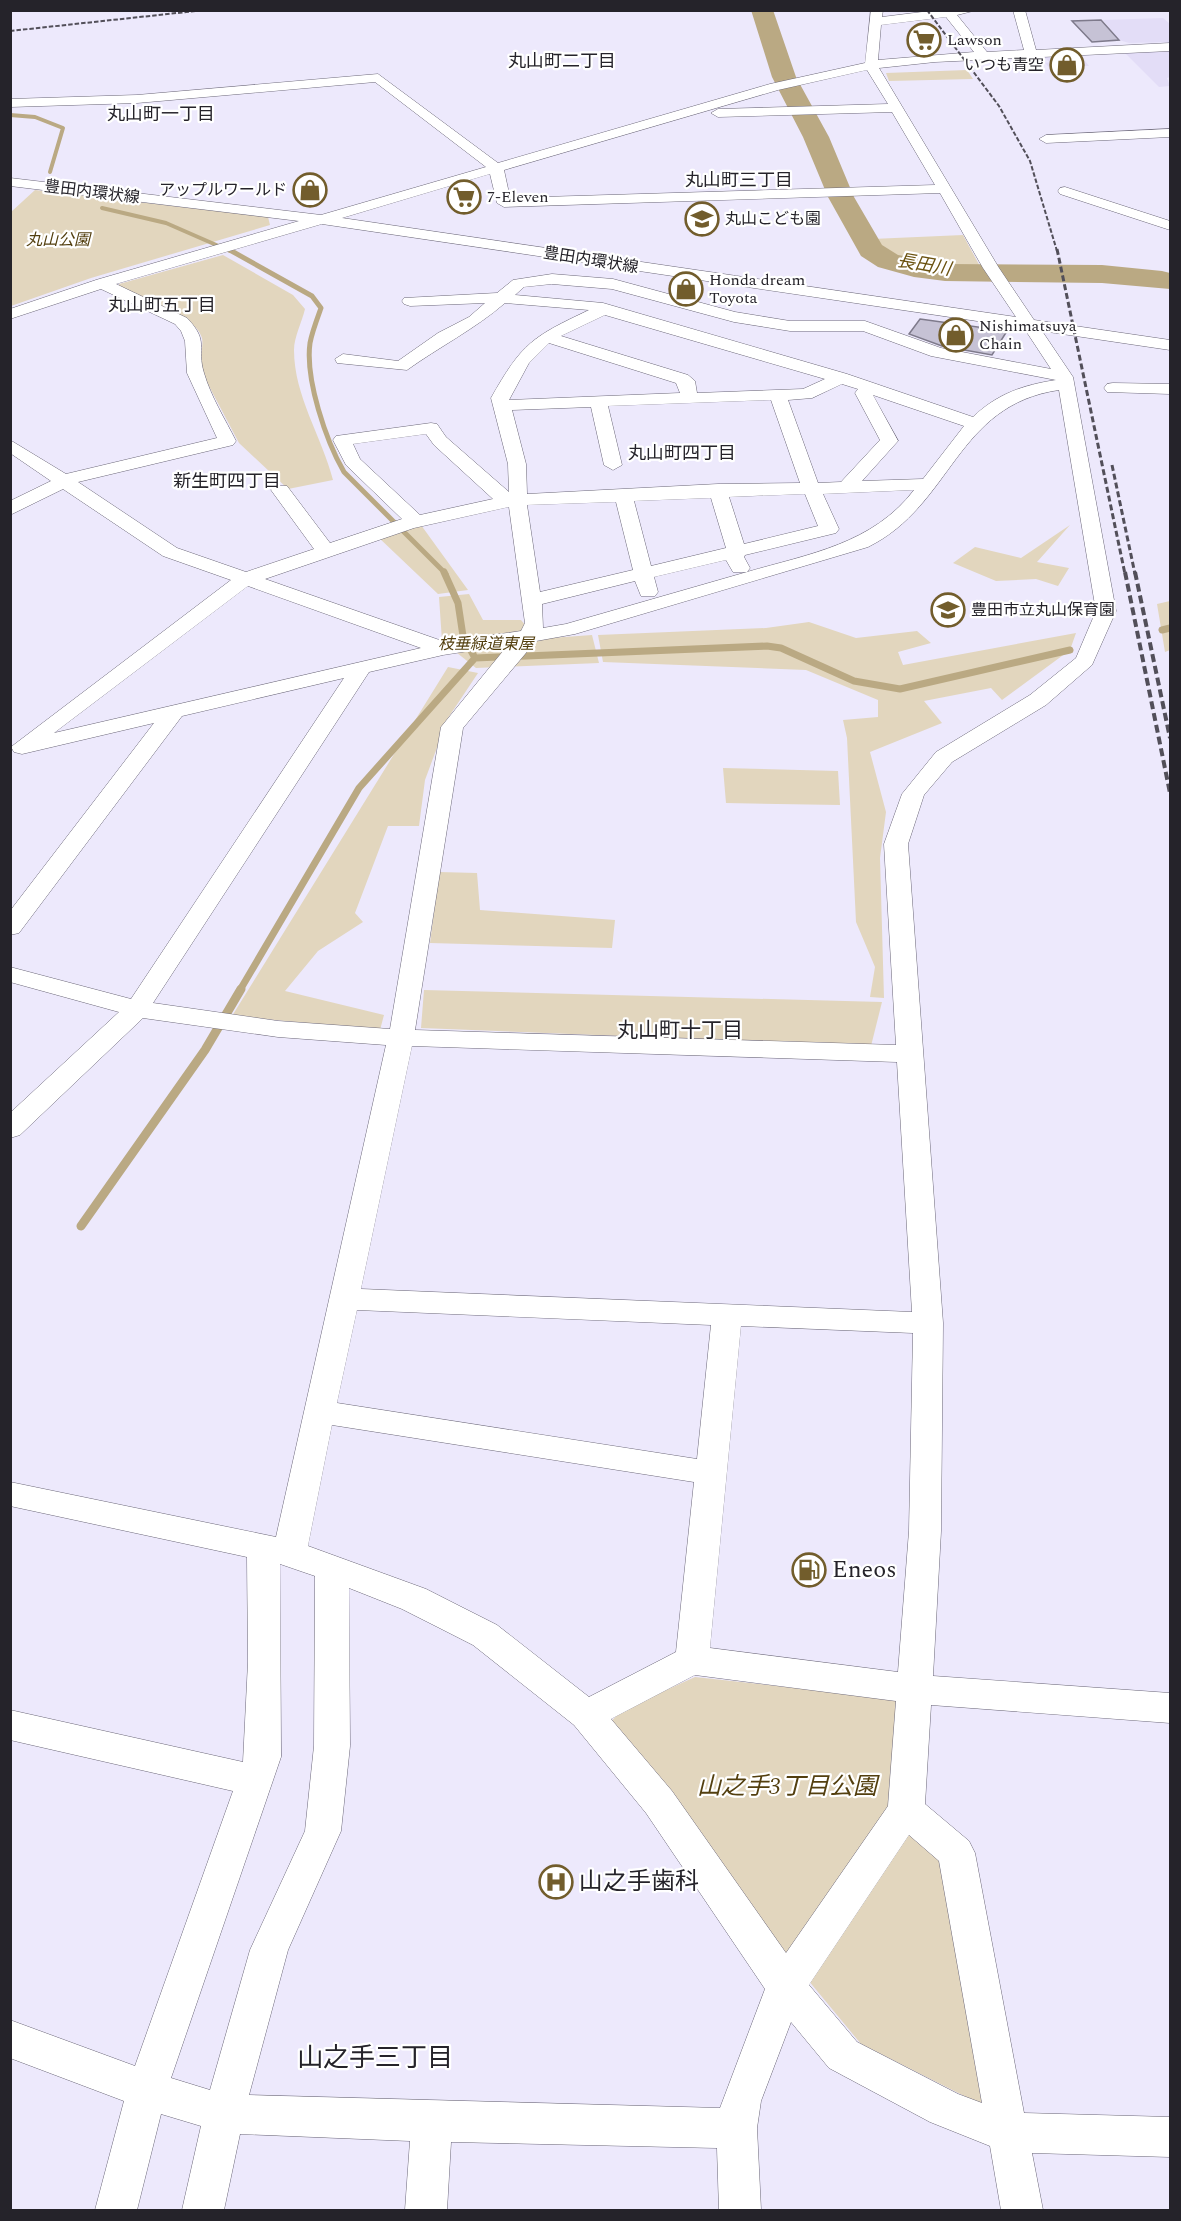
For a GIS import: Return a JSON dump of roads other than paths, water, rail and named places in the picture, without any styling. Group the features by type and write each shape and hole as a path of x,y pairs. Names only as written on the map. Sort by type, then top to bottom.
{"street":[{"path":"740,2211 737,2128 741,2102 786,1986 906,1810 925,1531 928,1323 896,844 913,794 944,757 1038,700 1085,661 1106,611 1065,380 994,273 871,65 876,16 971,10"},
{"path":"1019,10 1031,53"},
{"path":"948,12 982,54"},
{"path":"10,314 102,283 781,85 871,65 982,54 1170,46"},
{"path":"10,103 136,99 378,78 496,168 504,203 944,189"},
{"path":"687,112 693,114 895,108"},
{"path":"1046,139 1170,132"},
{"name":"豊田内環状線","path":"11,181 328,216 1028,321 1170,345"},
{"path":"1065,191 1170,226"},
{"path":"343,359 401,366 444,336 475,320 499,298 525,281 537,279 588,280 656,294 734,317 790,326 865,326 937,352 1065,380"},
{"path":"10,509 66,480 227,441 194,370 195,340 192,331 181,321 102,283"},
{"path":"410,302 499,298 597,306 841,378 977,424"},
{"path":"117,2211 147,2090 263,1756 265,1631 277,1550 293,1533 346,1299 401,1038 452,727 509,656 530,635 535,623 517,500 519,494 517,470 500,398 528,353 549,338 603,309"},
{"name":"豊田内環状線","path":"1028,321 1170,337"},
{"path":"549,338 682,379 686,381 690,398"},
{"path":"502,405 806,394 841,378"},
{"path":"16,751 176,709 363,666 446,648 568,630 845,550 868,541 906,513 926,484 977,424 1011,397 1065,380"},
{"path":"1113,388 1170,389"},
{"path":"846,487 889,441 864,393"},
{"path":"533,600 737,553 829,529 778,395"},
{"path":"598,402 613,465"},
{"path":"411,523 352,460 342,440 431,428 440,441 498,495 517,500"},
{"path":"10,445 66,480 170,552 446,648"},
{"path":"16,751 245,579 411,523 517,500 718,490 926,484"},
{"path":"280,490 326,551"},
{"path":"718,490 737,553 734,557 746,579"},
{"path":"623,494 642,575 654,607"},
{"path":"10,1129 137,1009 363,666"},
{"path":"10,928 176,709"},
{"path":"10,974 137,1009 228,1024 401,1038 910,1054"},
{"path":"346,1299 727,1317 928,1323"},
{"path":"692,1660 727,1317"},
{"path":"320,1412 711,1473"},
{"path":"10,1494 277,1550 332,1567 414,1599 485,1635 585,1715 659,1802 786,1986 843,2055 944,2108 1009,2134 1051,2132 1170,2137"},
{"path":"204,2211 224,2114 269,1950 323,1831 332,1746 332,1567"},
{"path":"585,1715 692,1660 916,1689 1170,1708"},
{"path":"10,1725 255,1780"},
{"path":"906,1810 956,1853 1022,2211"},
{"path":"10,2039 147,2090 224,2114 432,2122 737,2128"},
{"path":"426,2211 432,2122"}],"waterway":[{"name":"長田川","path":"762,10 784,77 816,137 841,197 871,250 888,261 914,268 945,272 1016,275 1102,274 1170,281"},
{"path":"10,115 35,117 63,128 50,172"},
{"path":"102,208 166,223 230,251"},
{"path":"228,249 312,296 321,308 313,330 309,358 318,409 330,444 344,472 444,572"},
{"path":"444,572 458,603 463,636 475,658"},
{"path":"1162,630 1170,628"},
{"path":"475,658 767,646 781,648 854,681 900,689 1070,650"},
{"path":"240,990 359,788 475,658"},
{"path":"81,1226 205,1050 241,989"}],"railway":[{"path":"10,31 205,10"},
{"path":"927,10 999,106 1030,161 1057,251"},
{"path":"1057,249 1125,574"},
{"path":"1112,465 1135,574"},
{"path":"1125,572 1170,793"},
{"path":"1135,572 1170,738"}],"place":[{"name":"Lawson","path":"924,40"},
{"name":"いつも青空","path":"1067,65"},
{"name":"アップルワールド","path":"310,190"},
{"name":"7-Eleven","path":"464,197"},
{"name":"丸山こども園","path":"702,219"},
{"name":"Honda dream Toyota","path":"686,289"},
{"name":"Nishimatsuya Chain","path":"956,335"},
{"name":"豊田市立丸山保育園","path":"948,610"},
{"name":"Eneos","path":"809,1570"},
{"name":"山之手歯科","path":"556,1882"}],"district":[{"name":"丸山町二丁目","path":"562,61"},
{"name":"丸山町一丁目","path":"161,114"},
{"name":"丸山町三丁目","path":"739,180"},
{"name":"丸山町五丁目","path":"162,305"},
{"name":"丸山町四丁目","path":"682,453"},
{"name":"新生町四丁目","path":"227,481"},
{"name":"丸山町十丁目","path":"680,1031"},
{"name":"山之手三丁目","path":"375,2058"}],"park label":[{"name":"丸山公園","path":"58,240"},
{"name":"枝垂緑道東屋","path":"486,644"},
{"name":"山之手3丁目公園","path":"787,1787"}]}
